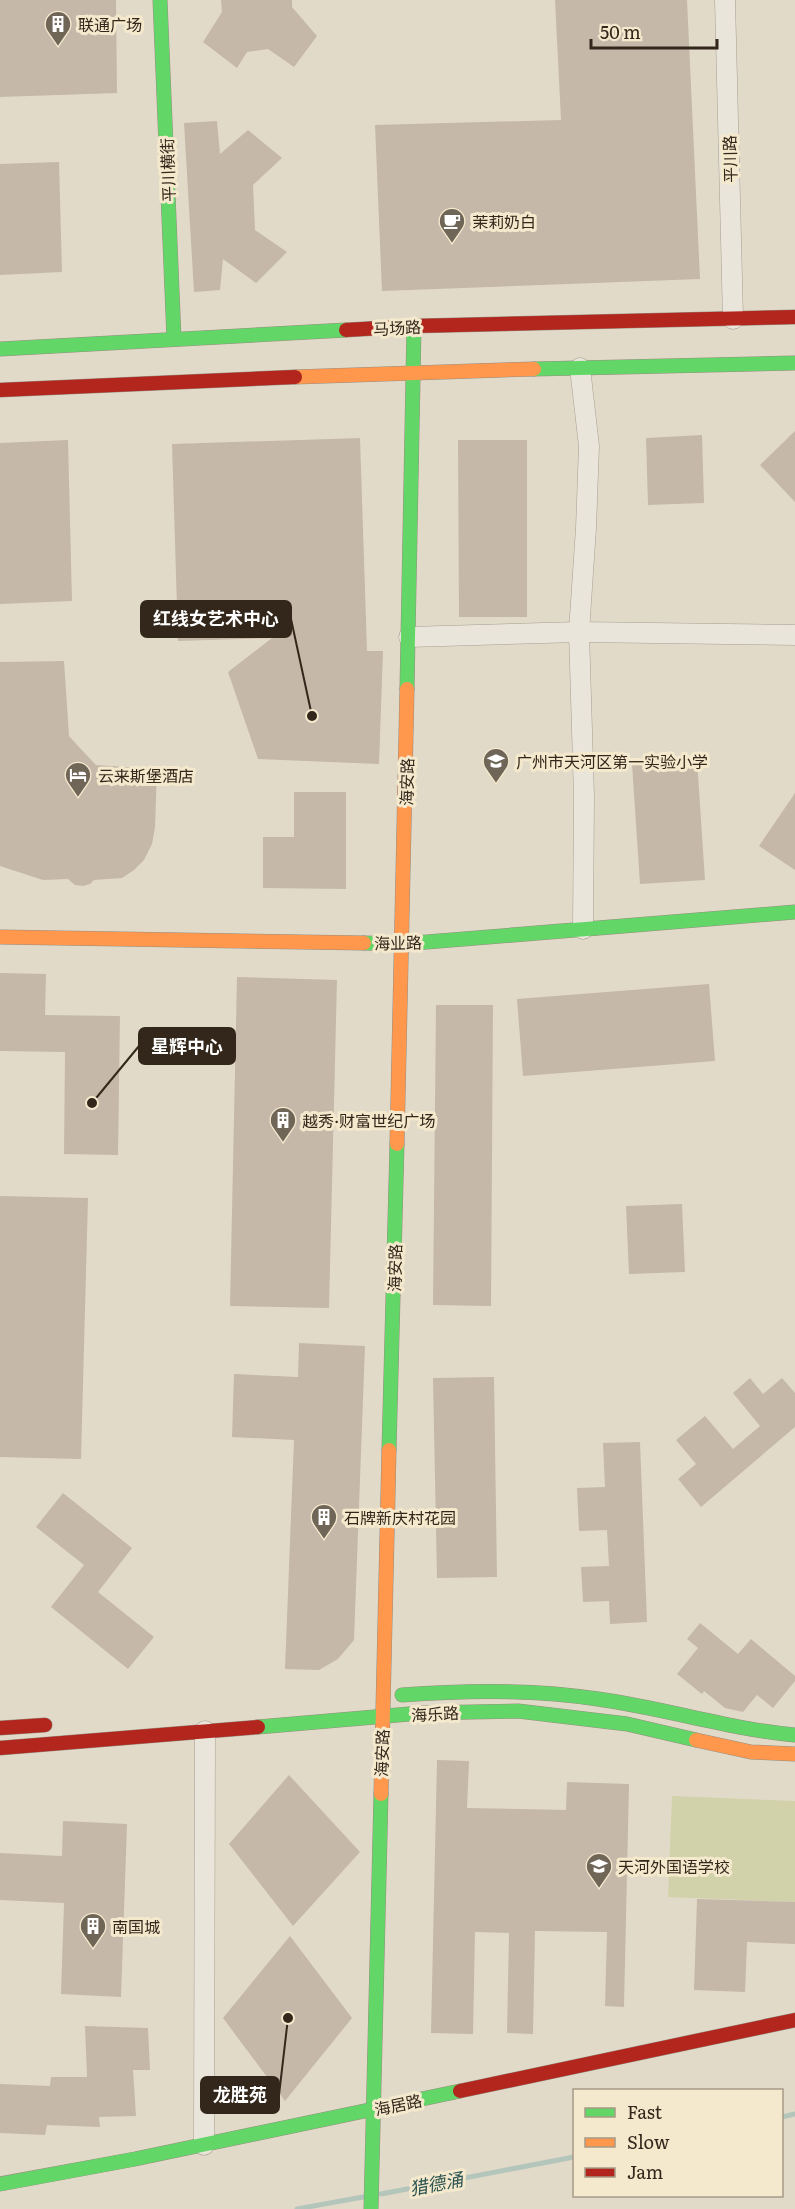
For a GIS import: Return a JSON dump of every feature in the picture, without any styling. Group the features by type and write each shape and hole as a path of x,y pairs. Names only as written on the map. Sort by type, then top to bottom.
{"street":[{"name":"平川横街","path":"160,0 174,339"},
{"name":"平川路","path":"725,0 733,319"},
{"name":"马场路","path":"0,349 414,326 481,330 795,317"},
{"name":"海安路","path":"371,2209 382,1716 377,1697 402,944 414,326"},
{"path":"0,390 414,372 481,364 580,368 795,363"},
{"path":"580,368 589,446 579,632 584,795 583,929"},
{"path":"409,637 579,632 795,635"},
{"name":"海业路","path":"0,937 402,944 795,912"},
{"name":"海乐路","path":"377,1697 457,1691 556,1693 626,1704 728,1727 795,1735"},
{"name":"海乐路","path":"0,1748 421,1713 518,1711 627,1724 751,1752 795,1754"},
{"path":"0,1728 60,1724"},
{"path":"204,2145 205,1731"},
{"name":"海居路","path":"0,2184 50,2177 795,2020"}],"green space":[{"path":"672,1796 795,1801 795,1902 668,1897"}],"building":[{"name":"联通广场","path":"0,0 116,0 117,93 0,97"},
{"path":"221,0 292,0 292,7 317,36 294,67 268,49 247,52 237,68 203,42 222,12"},
{"path":"555,0 687,0 700,279 382,291 375,125 561,120"},
{"path":"217,121 220,154 248,130 282,158 253,185 255,230 287,252 256,283 223,259 220,290 194,292 184,123"},
{"path":"59,162 62,272 0,275 0,164"},
{"path":"795,431 795,502 760,465"},
{"path":"702,435 704,503 648,505 646,438"},
{"path":"360,438 367,651 383,651 379,764 258,759 228,672 272,638 178,641 172,444"},
{"path":"68,440 72,601 0,604 0,443"},
{"path":"458,440 527,440 527,617 459,617"},
{"name":"云来斯堡酒店","path":"64,661 69,736 96,765 157,769 155,827 152,844 144,860 122,878 94,880 83,886 75,885 68,879 43,880 0,866 0,662"},
{"path":"697,760 705,880 640,884 632,764"},
{"path":"294,792 346,792 346,889 263,888 263,837 294,837"},
{"path":"795,793 795,870 759,846"},
{"path":"0,973 46,974 45,1015 120,1016 118,1155 64,1154 65,1052 0,1051"},
{"name":"越秀·财富世纪广场","path":"237,977 337,980 329,1308 230,1306"},
{"path":"709,984 715,1061 523,1076 517,999"},
{"path":"436,1005 493,1005 491,1306 433,1305"},
{"path":"0,1196 88,1198 81,1459 0,1457"},
{"path":"682,1204 685,1272 629,1274 626,1206"},
{"name":"石牌新庆村花园","path":"299,1343 365,1346 354,1640 338,1659 319,1670 285,1669 294,1440 232,1437 234,1374 298,1377"},
{"path":"494,1377 497,1577 437,1578 433,1378"},
{"path":"750,1378 763,1394 782,1378 795,1393 795,1427 701,1507 678,1479 696,1464 676,1440 705,1416 733,1449 760,1426 733,1393"},
{"path":"640,1442 647,1622 610,1624 609,1601 583,1602 581,1567 609,1566 607,1530 579,1531 577,1488 605,1487 603,1443"},
{"path":"63,1493 132,1548 98,1592 154,1637 128,1669 51,1607 84,1565 36,1527"},
{"path":"700,1623 738,1654 751,1639 795,1676 795,1681 773,1708 757,1695 743,1712 725,1708 704,1691 702,1694 677,1674 698,1648 687,1639"},
{"path":"437,1760 469,1761 467,1808 566,1810 567,1782 629,1784 624,2007 605,2006 607,1932 535,1931 533,2034 507,2033 509,1933 475,1932 473,2034 431,2033"},
{"path":"289,1775 360,1852 293,1926 229,1844"},
{"name":"南国城","path":"63,1821 127,1824 121,1997 61,1994 64,1903 0,1900 0,1853 62,1856"},
{"path":"697,1899 795,1902 795,1944 747,1942 745,1992 694,1990"},
{"path":"290,1936 352,2018 285,2101 223,2018"},
{"path":"85,2026 148,2028 150,2070 133,2070 136,2116 99,2117 100,2127 47,2125 45,2135 0,2133 0,2084 50,2086 51,2077 87,2077"}],"waterway":[{"name":"猎德涌","path":"783,2117 795,2114"},
{"name":"猎德涌","path":"381,2194 573,2157"},
{"name":"猎德涌","path":"297,2209 363,2197"}],"traffic: fast":[{"path":"160,0 174,339"},
{"path":"407,689 414,326"},
{"path":"0,349 346,330"},
{"path":"534,369 795,363"},
{"path":"364,943 402,944 795,912"},
{"path":"389,1450 397,1144"},
{"path":"402,1695 500,1691 549,1693 623,1703 745,1728 795,1735"},
{"path":"258,1727 421,1713 518,1711 627,1724 696,1740"},
{"path":"371,2209 381,1794"},
{"path":"0,2184 135,2159 460,2091"}],"traffic: slow":[{"path":"295,377 534,369"},
{"path":"397,1144 407,689"},
{"path":"0,937 364,943"},
{"path":"381,1794 389,1450"},
{"path":"696,1740 751,1752 795,1754"}],"traffic: jam":[{"path":"346,330 414,326 795,317"},
{"path":"0,390 295,377"},
{"path":"0,1728 45,1725"},
{"path":"0,1748 258,1727"},
{"path":"460,2091 795,2020"}],"place":[{"name":"联通广场","path":"58,47"},
{"name":"茉莉奶白","path":"452,244"},
{"name":"红线女艺术中心","path":"312,716"},
{"name":"广州市天河区第一实验小学","path":"496,784"},
{"name":"云来斯堡酒店","path":"78,798"},
{"name":"星辉中心","path":"92,1103"},
{"name":"越秀·财富世纪广场","path":"283,1143"},
{"name":"石牌新庆村花园","path":"324,1540"},
{"name":"天河外国语学校","path":"599,1889"},
{"name":"南国城","path":"93,1949"},
{"name":"龙胜苑","path":"288,2018"}]}
